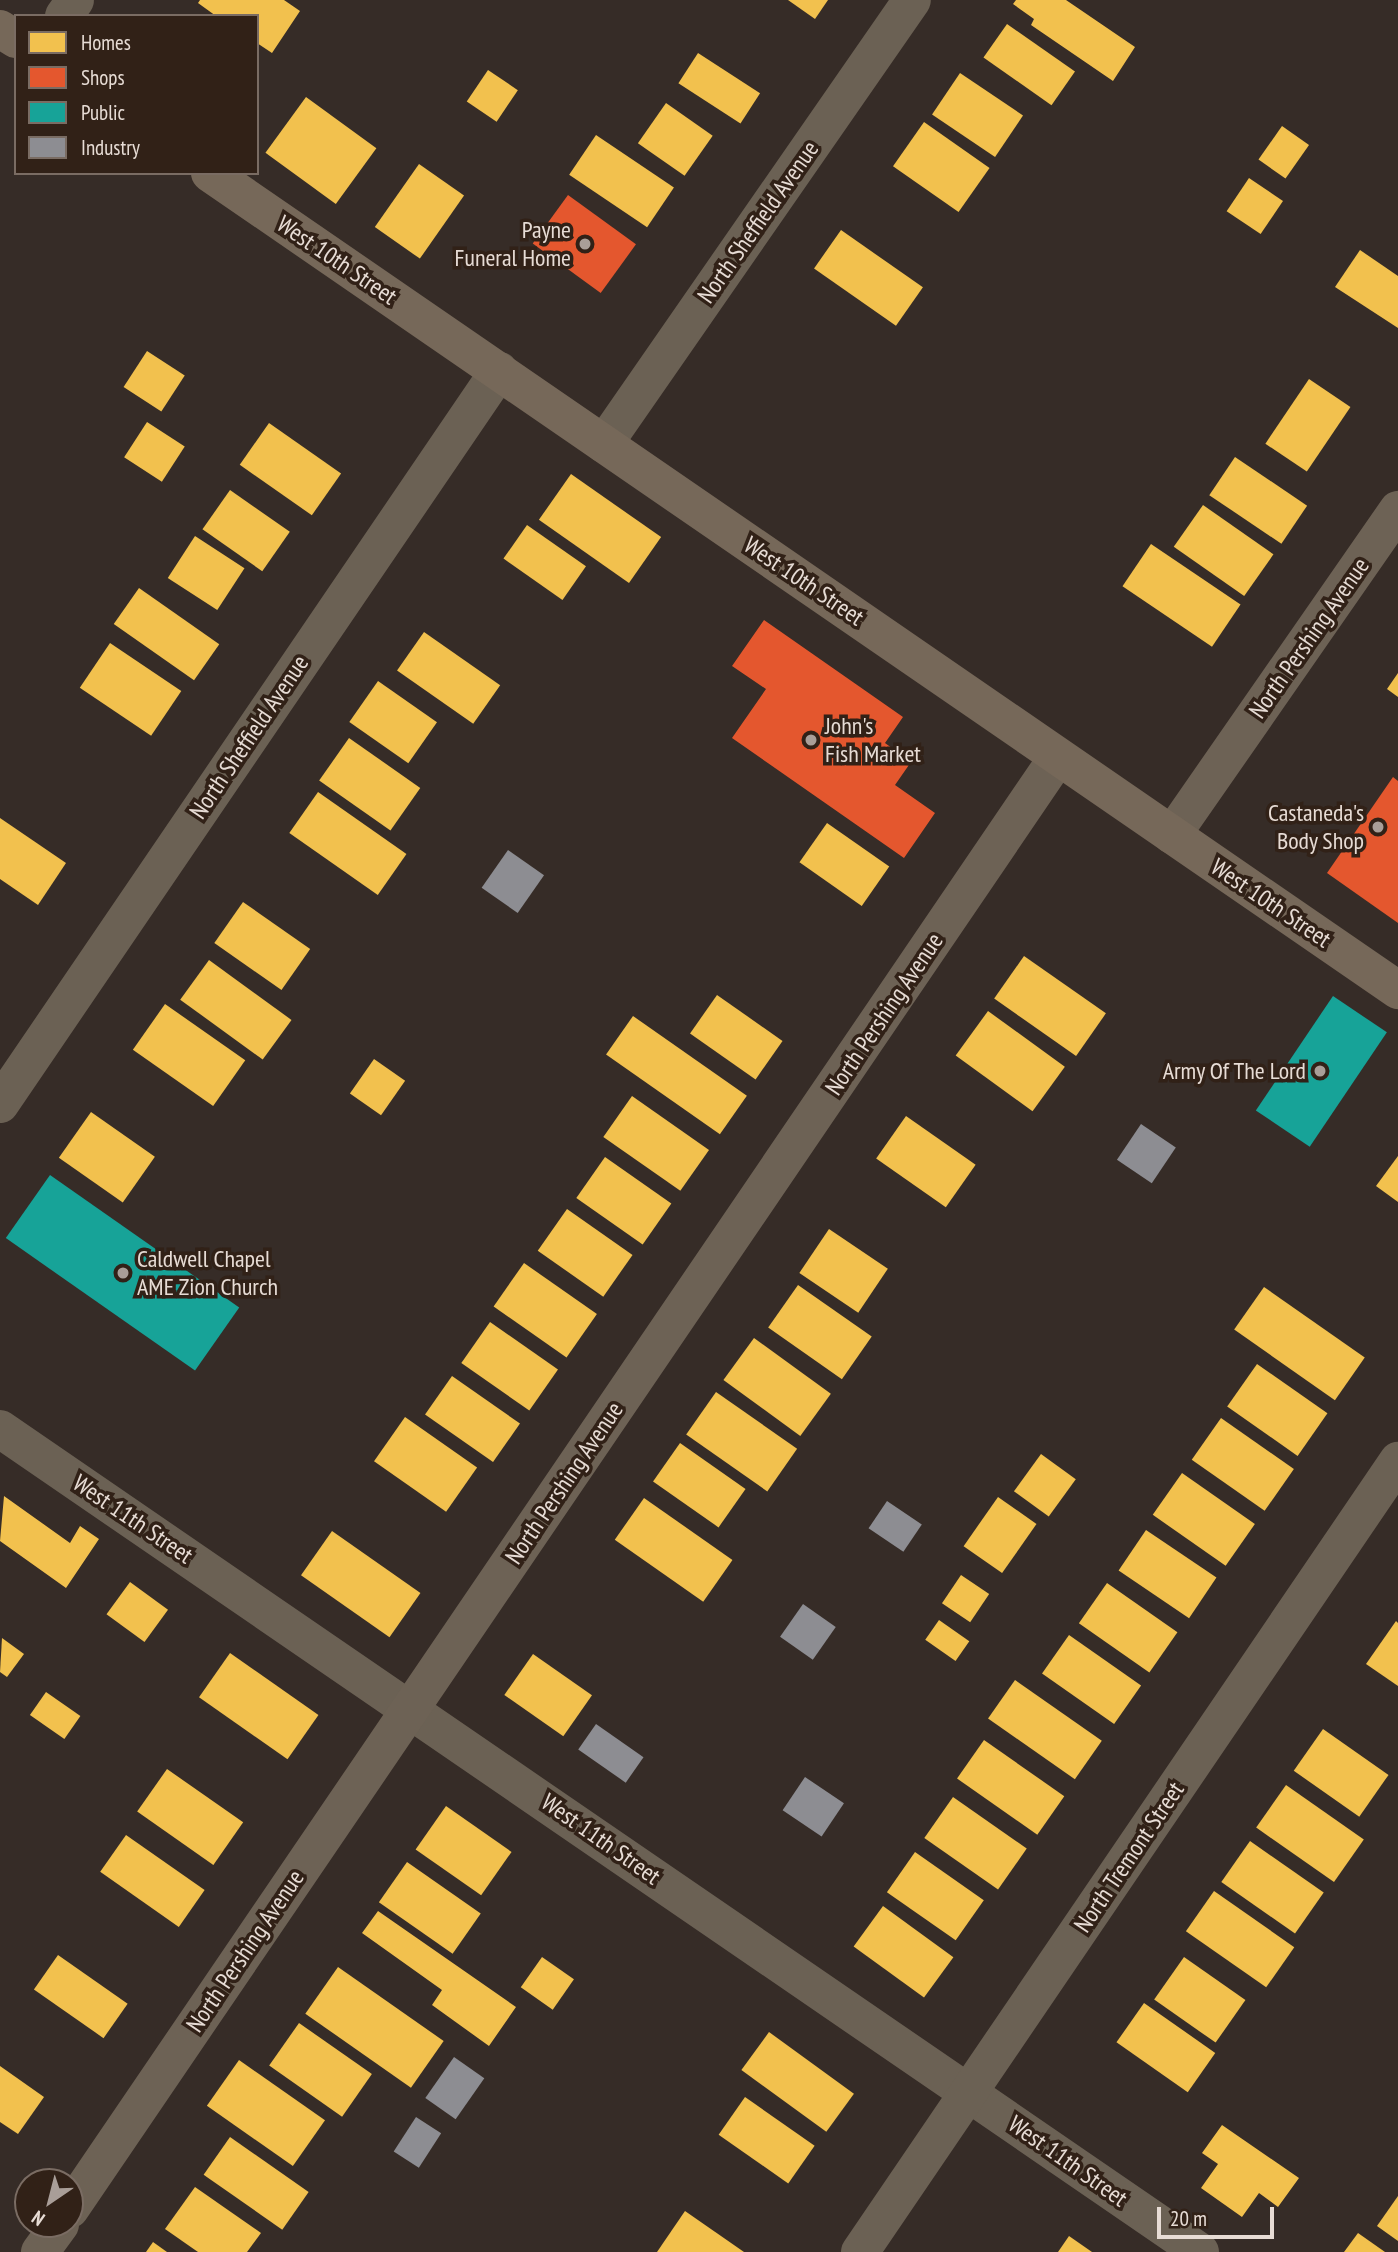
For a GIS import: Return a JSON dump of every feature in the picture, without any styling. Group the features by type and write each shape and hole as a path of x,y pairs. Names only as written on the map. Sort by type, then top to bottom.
{"main road":[{"name":"West 10th Street","path":"213,175 1398,990"}],"street":[{"name":"North Sheffield Avenue","path":"604,444 912,0"},
{"name":"North Sheffield Avenue","path":"0,1104 499,371"},
{"name":"North Pershing Avenue","path":"1172,835 1398,510"},
{"name":"North Pershing Avenue","path":"84,2188 1058,757"},
{"name":"West 11th Street","path":"0,1429 411,1708 1200,2252"},
{"name":"North Tremont Street","path":"860,2252 1398,1461"}],"building: Homes":[{"path":"200,0 284,0 300,11 272,53 259,44 259,14 213,14 198,3"},
{"path":"788,0 828,0 815,19"},
{"path":"1016,0 1066,0 1135,47 1113,81 1031,25 1034,19 1013,4"},
{"path":"1007,24 1075,72 1051,105 983,58"},
{"path":"698,53 760,93 740,123 678,83"},
{"path":"488,70 518,90 497,122 467,102"},
{"path":"960,73 1023,115 995,157 932,114"},
{"path":"306,97 376,148 336,204 265,153"},
{"path":"666,103 713,136 685,176 638,143"},
{"path":"924,122 990,168 959,212 893,166"},
{"path":"1282,126 1309,145 1286,179 1258,160"},
{"path":"596,135 674,188 647,227 569,175"},
{"path":"419,164 464,196 420,259 375,227"},
{"path":"1249,178 1283,201 1261,234 1227,211"},
{"path":"841,230 923,287 896,326 814,269"},
{"path":"1360,250 1398,276 1398,328 1335,287"},
{"path":"147,351 185,376 161,412 124,387"},
{"path":"1309,379 1350,407 1307,472 1265,444"},
{"path":"147,422 185,447 162,482 124,457"},
{"path":"269,423 341,473 312,515 240,465"},
{"path":"1235,457 1307,506 1281,544 1209,495"},
{"path":"571,474 661,537 629,583 539,520"},
{"path":"230,490 290,532 262,571 202,529"},
{"path":"1203,505 1273,554 1244,596 1174,547"},
{"path":"527,525 586,566 562,600 503,559"},
{"path":"195,536 244,568 217,610 168,578"},
{"path":"1151,544 1241,604 1212,647 1122,586"},
{"path":"139,588 219,644 194,680 114,624"},
{"path":"424,632 500,685 473,724 397,671"},
{"path":"110,643 181,691 151,736 80,688"},
{"path":"1398,673 1398,697 1387,689"},
{"path":"378,681 437,722 408,763 349,722"},
{"path":"349,738 420,788 390,830 319,781"},
{"path":"318,792 406,854 378,895 289,833"},
{"path":"0,818 66,863 38,905 0,879"},
{"path":"827,823 889,867 862,906 799,862"},
{"path":"243,902 310,949 281,990 214,943"},
{"path":"1024,956 1106,1013 1076,1056 994,999"},
{"path":"209,960 292,1020 263,1060 180,1000"},
{"path":"717,995 783,1041 756,1079 690,1034"},
{"path":"165,1004 245,1060 213,1106 133,1050"},
{"path":"988,1011 1065,1067 1033,1111 956,1055"},
{"path":"633,1016 747,1096 720,1134 606,1055"},
{"path":"374,1059 405,1081 381,1115 350,1093"},
{"path":"632,1096 709,1150 680,1191 603,1137"},
{"path":"91,1112 155,1157 123,1203 59,1158"},
{"path":"906,1116 976,1165 946,1207 876,1159"},
{"path":"1398,1156 1398,1202 1376,1186"},
{"path":"605,1157 671,1203 643,1244 576,1198"},
{"path":"567,1209 633,1255 603,1297 538,1251"},
{"path":"829,1229 888,1269 858,1313 799,1273"},
{"path":"524,1263 597,1314 567,1357 494,1306"},
{"path":"798,1285 872,1337 842,1379 768,1328"},
{"path":"1264,1287 1365,1358 1335,1400 1234,1330"},
{"path":"490,1322 558,1370 529,1411 461,1363"},
{"path":"754,1338 831,1394 800,1436 723,1380"},
{"path":"1257,1364 1327,1413 1298,1456 1227,1407"},
{"path":"452,1376 520,1424 493,1462 425,1415"},
{"path":"716,1392 797,1449 767,1491 686,1435"},
{"path":"405,1417 477,1467 446,1512 374,1461"},
{"path":"1221,1418 1294,1469 1265,1511 1192,1460"},
{"path":"680,1443 746,1489 719,1527 653,1482"},
{"path":"1041,1454 1076,1479 1049,1516 1014,1491"},
{"path":"1182,1473 1255,1524 1226,1566 1153,1515"},
{"path":"4,1496 70,1543 80,1526 99,1539 66,1588 0,1541"},
{"path":"998,1497 1037,1524 1002,1573 964,1546"},
{"path":"644,1498 732,1560 703,1602 615,1540"},
{"path":"1146,1530 1216,1578 1189,1618 1119,1571"},
{"path":"332,1531 420,1593 389,1637 301,1575"},
{"path":"961,1575 989,1594 970,1622 942,1603"},
{"path":"130,1582 168,1610 145,1642 106,1614"},
{"path":"1107,1583 1177,1632 1149,1672 1079,1623"},
{"path":"939,1620 969,1641 956,1661 925,1640"},
{"path":"1396,1621 1398,1623 1398,1686 1366,1664"},
{"path":"1069,1635 1141,1685 1114,1724 1042,1674"},
{"path":"2,1638 24,1654 7,1677 0,1672"},
{"path":"230,1653 318,1715 287,1759 199,1697"},
{"path":"533,1654 592,1695 563,1736 504,1695"},
{"path":"1015,1680 1102,1741 1075,1779 988,1719"},
{"path":"46,1692 80,1716 64,1739 30,1715"},
{"path":"1323,1729 1389,1775 1359,1817 1294,1771"},
{"path":"984,1740 1064,1796 1037,1835 957,1779"},
{"path":"167,1769 243,1822 213,1865 137,1812"},
{"path":"1286,1785 1364,1839 1334,1882 1256,1828"},
{"path":"953,1797 1027,1849 998,1890 924,1838"},
{"path":"446,1806 512,1852 481,1895 416,1849"},
{"path":"126,1835 205,1890 179,1927 100,1872"},
{"path":"1250,1841 1324,1893 1295,1934 1221,1882"},
{"path":"915,1852 984,1900 956,1940 887,1892"},
{"path":"407,1862 481,1914 453,1954 379,1902"},
{"path":"1214,1891 1294,1947 1266,1987 1186,1931"},
{"path":"883,1906 953,1957 924,1998 854,1946"},
{"path":"378,1911 516,2007 489,2046 432,2005 442,1990 362,1933"},
{"path":"58,1955 128,2004 104,2038 34,1989"},
{"path":"542,1957 574,1979 553,2010 521,1987"},
{"path":"1184,1957 1245,2000 1216,2043 1154,2000"},
{"path":"338,1967 444,2041 411,2088 305,2014"},
{"path":"1144,2003 1215,2053 1188,2092 1116,2042"},
{"path":"299,2023 372,2074 342,2117 269,2066"},
{"path":"769,2032 854,2094 826,2132 741,2070"},
{"path":"239,2060 325,2120 293,2166 207,2106"},
{"path":"0,2066 44,2097 18,2134 0,2122"},
{"path":"745,2097 815,2146 788,2183 719,2135"},
{"path":"1222,2125 1299,2178 1278,2207 1259,2193 1242,2217 1201,2188 1218,2164 1202,2153"},
{"path":"230,2137 309,2192 282,2230 204,2175"},
{"path":"195,2187 261,2233 247,2252 198,2252 165,2229"},
{"path":"1398,2196 1398,2241 1377,2226"},
{"path":"685,2211 744,2252 657,2252"},
{"path":"1358,2233 1385,2252 1344,2252"},
{"path":"1069,2236 1092,2252 1058,2252"},
{"path":"153,2242 167,2252 146,2252"}],"building: Shops":[{"name":"Payne Funeral Home","path":"568,195 636,244 601,293 533,244"},
{"name":"John's Fish Market","path":"764,620 903,717 885,743 911,762 895,785 935,813 904,858 732,738 766,689 732,666"},
{"name":"Castaneda's Body Shop","path":"1393,777 1398,781 1398,923 1327,873"}],"building: Public":[{"name":"Army Of The Lord","path":"1333,996 1387,1032 1310,1147 1256,1110"},
{"name":"Caldwell Chapel AME Zion Church","path":"50,1175 239,1307 195,1371 6,1238"}],"building: Industry":[{"path":"508,850 544,875 518,913 482,888"},
{"path":"1141,1124 1176,1147 1152,1183 1117,1160"},
{"path":"887,1501 922,1524 903,1552 869,1528"},
{"path":"803,1604 836,1627 813,1660 780,1637"},
{"path":"596,1724 644,1757 626,1783 578,1749"},
{"path":"805,1777 844,1803 822,1836 783,1810"},
{"path":"454,2057 484,2078 456,2119 425,2098"},
{"path":"416,2117 441,2133 419,2168 394,2151"}],"place":[{"name":"Payne Funeral Home","path":"585,244"},
{"name":"John's Fish Market","path":"811,740"},
{"name":"Castaneda's Body Shop","path":"1378,827"},
{"name":"Army Of The Lord","path":"1320,1071"},
{"name":"Caldwell Chapel AME Zion Church","path":"123,1273"}]}
